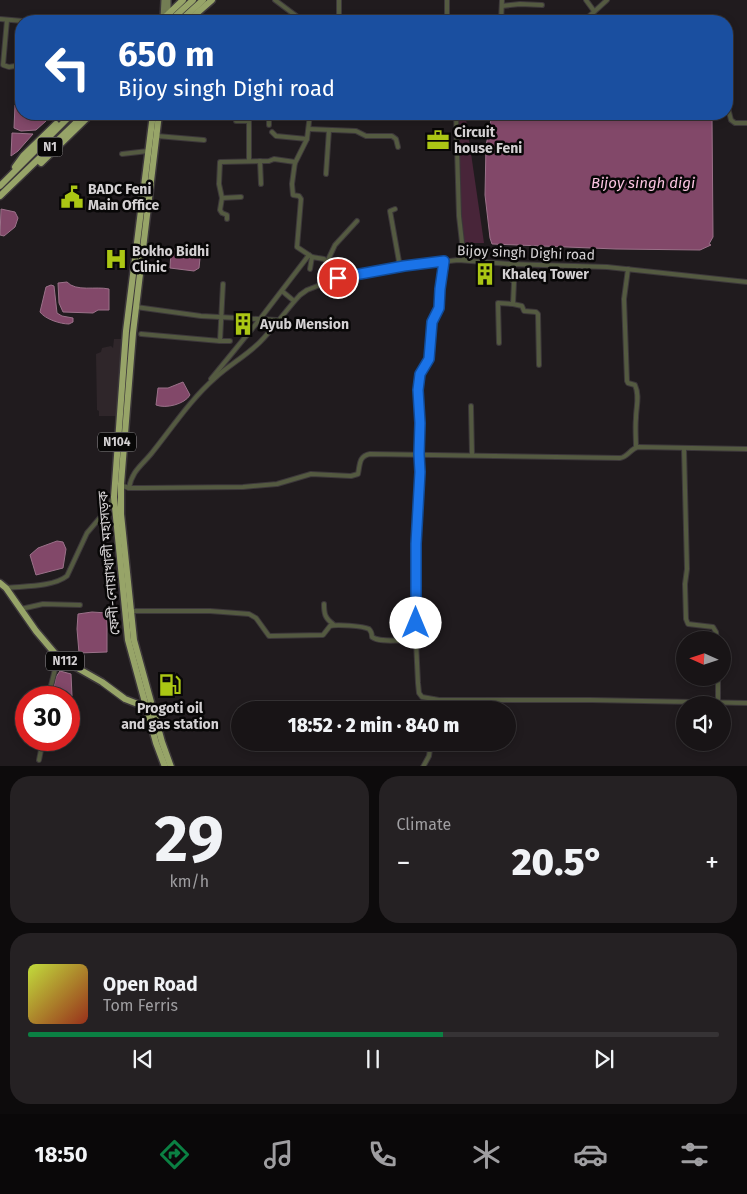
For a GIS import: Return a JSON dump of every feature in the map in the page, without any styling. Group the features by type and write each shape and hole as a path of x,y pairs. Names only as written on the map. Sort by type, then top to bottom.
{"highway":[{"path":"168,13 183,0"},
{"path":"173,15 193,0"},
{"path":"187,15 203,0"},
{"path":"195,15 212,0"},
{"path":"61,120 23,156 14,167 13,178 21,179 31,172 85,120"},
{"name":"N1","path":"0,196 13,178 66,120"},
{"name":"N1","path":"0,186 13,178 78,120"},
{"name":"ফেনী-নোয়াখালী মহাসড়ক","path":"153,120 152,151 121,484 121,514 134,640 171,766"},
{"name":"ফেনী-নোয়াখালী মহাসড়ক","path":"158,120 157,136 152,151 126,331 114,497 128,640 146,707 165,766"},
{"name":"N112","path":"0,583 6,588 36,631 58,657 102,682 125,699 154,711"}],"main road":[{"path":"164,0 165,15"},
{"path":"168,0 168,13"}],"street":[{"path":"339,0 339,15"},
{"path":"447,0 447,15"},
{"path":"501,15 502,0"},
{"path":"586,0 594,11"},
{"path":"590,15 608,0"},
{"path":"277,1 295,15"},
{"path":"502,6 524,2 542,5"},
{"path":"0,19 15,20"},
{"path":"7,20 3,65 6,67 15,65"},
{"path":"310,120 307,139 295,163 292,184 293,195 299,196 301,199 297,247 310,256 324,259 328,262"},
{"path":"456,120 459,216 464,260"},
{"path":"731,120 735,123 747,123"},
{"path":"236,121 249,121 249,161"},
{"path":"309,129 356,131 366,136 392,136 396,139 398,148"},
{"path":"326,174 329,130"},
{"path":"272,132 276,136 307,139"},
{"path":"157,136 204,140"},
{"path":"122,154 152,151"},
{"path":"228,219 227,215 220,210 222,198 219,184 220,162 269,161 274,159 290,160 295,163"},
{"path":"260,161 261,184"},
{"path":"222,198 241,197"},
{"path":"395,209 390,211 400,267"},
{"path":"329,281 328,262 336,245 357,221"},
{"path":"310,256 310,269"},
{"path":"205,384 310,256"},
{"name":"Bijoy singh Dighi road","path":"129,488 131,478 135,472 198,395 216,377 245,356 261,341 294,301 307,290 338,278 400,267 464,260 628,269 747,282"},
{"path":"444,261 439,308 432,322 429,359 420,374 418,390 420,472 416,544 416,642 419,693 422,697 433,699 676,702"},
{"path":"510,264 510,277 514,282 513,304"},
{"path":"6,588 53,583 61,581 67,576 87,532 109,507 121,484 129,488 243,487 277,484 310,474 351,476 358,474 360,460 364,455 370,454 620,458 628,456 636,448 638,402 635,385 628,383 624,299 628,269"},
{"path":"220,340 223,284"},
{"path":"282,290 294,301"},
{"path":"499,343 498,303 522,306 524,311 536,312 538,314 539,365"},
{"path":"136,307 194,315 277,320"},
{"path":"492,323 498,323"},
{"path":"142,334 230,341"},
{"path":"471,406 472,455"},
{"path":"636,448 747,449"},
{"path":"684,449 687,569 685,584 686,619 688,624 713,627 715,631"},
{"path":"21,609 43,604 80,605"},
{"path":"324,604 326,617 332,624 367,629 371,632 372,637 378,640 395,639 416,642"},
{"path":"132,611 210,611 249,614 259,622 266,635 272,636 323,636 332,624"},
{"path":"51,686 58,657"},
{"path":"731,702 747,702"},
{"path":"39,760 41,751"},
{"path":"423,766 430,751"}],"shaded area":[{"path":"459,120 466,120 484,243 464,243 461,209"},
{"path":"114,339 122,339 116,416 99,416 99,411 97,410 96,354 101,352 102,348 111,346 113,348"}],"water":[{"path":"15,105 15,120 46,120 36,130 21,131 14,128"},
{"name":"Bijoy singh digi","path":"491,120 712,120 713,237 709,244 711,245 700,250 492,244 485,195 486,146"},
{"path":"12,133 33,134 11,156"},
{"path":"1,209 15,212 18,218 15,227 4,236 0,235"},
{"path":"180,246 201,248 199,268 194,271 170,268 171,251"},
{"path":"67,282 81,288 109,289 109,310 98,310 93,313 63,312 59,303 58,283"},
{"path":"54,286 57,313 73,318 73,322 69,324 57,322 45,317 40,312 46,287"},
{"path":"183,382 190,395 188,398 170,406 156,405 158,388 168,388"},
{"path":"57,541 63,542 66,549 63,568 36,575 30,555 38,548"},
{"path":"92,612 107,613 107,652 79,653 78,614"},
{"path":"60,671 71,674 72,686 54,686 56,677"}],"place":[{"name":"Circuit house Feni","path":"438,140"},
{"name":"BADC Feni Main Office","path":"72,197"},
{"name":"Bokho Bidhi Clinic","path":"116,259"},
{"name":"Khaleq Tower","path":"485,274"},
{"name":"Ayub Mension","path":"243,324"},
{"name":"Progoti oil and gas station","path":"170,685"}],"route":[{"path":"338,278 444,261 439,308 432,322 429,359 420,374 418,390 420,400 420,472 416,544 416,623"}]}
